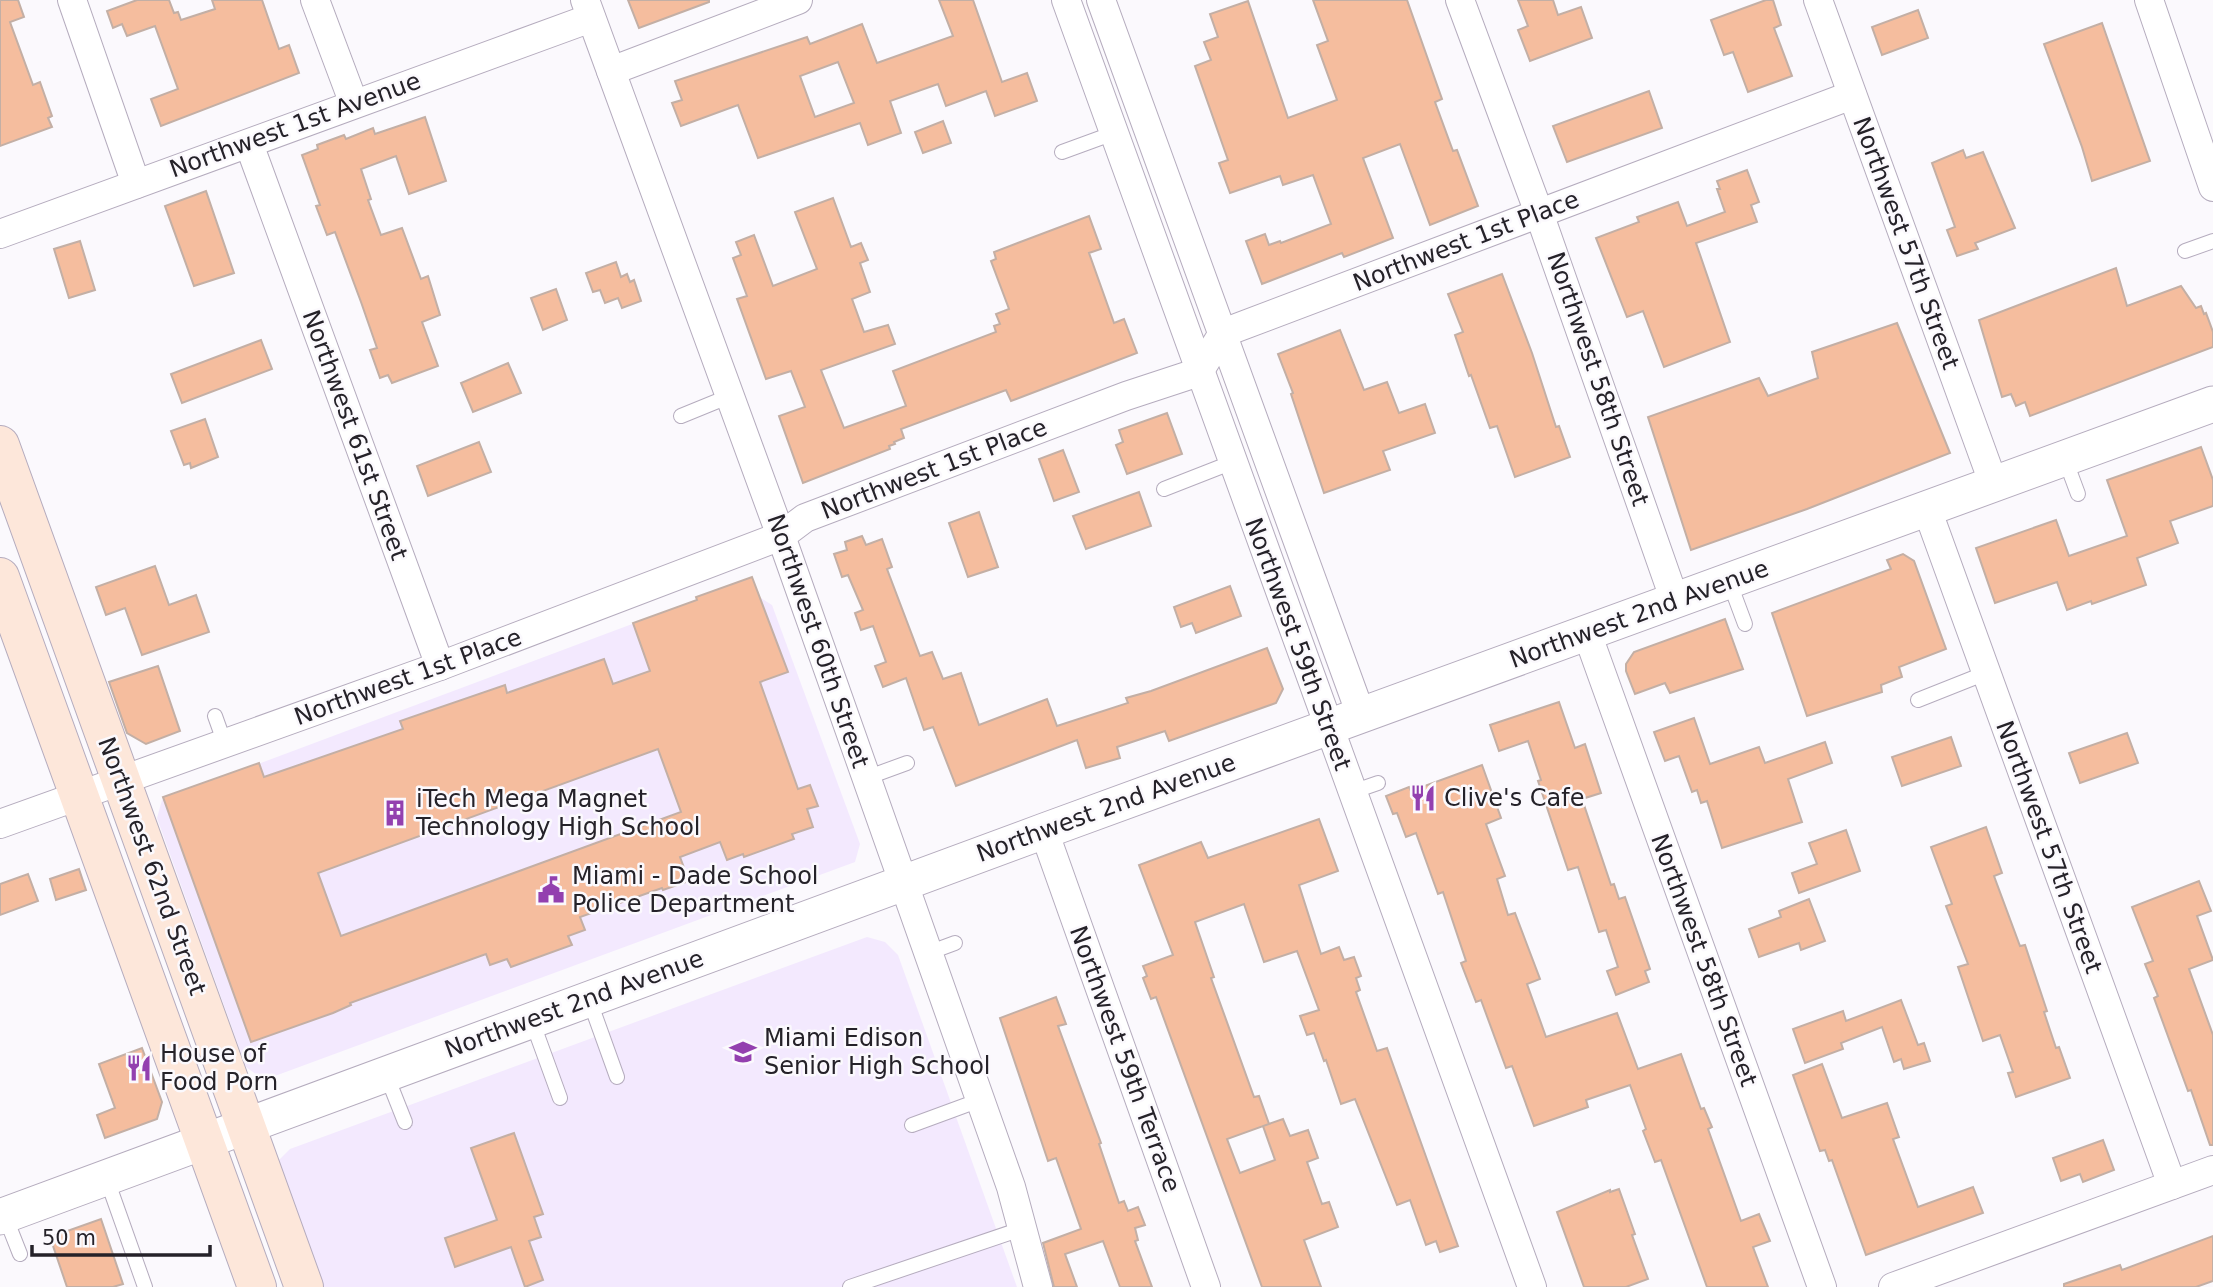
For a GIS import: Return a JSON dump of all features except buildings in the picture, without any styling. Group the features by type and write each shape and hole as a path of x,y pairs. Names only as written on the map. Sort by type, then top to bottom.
{"main road":[{"name":"Northwest 62nd Street","path":"0,445 20,484 122,780 304,1287"},
{"name":"Northwest 62nd Street","path":"0,577 257,1287"}],"street":[{"path":"72,0 136,184"},
{"path":"315,0 354,104"},
{"path":"611,71 799,0"},
{"name":"Northwest 59th Street","path":"1066,0 1328,727 1365,788 1532,1287"},
{"name":"Northwest 59th Street","path":"1101,0 1361,715"},
{"name":"Northwest 58th Street","path":"1460,0 1539,213 1675,601"},
{"name":"Northwest 57th Street","path":"1818,0 1994,485"},
{"path":"2149,0 2207,147 2213,187"},
{"name":"Northwest 1st Avenue","path":"0,234 354,104 588,9"},
{"name":"Northwest 60th Street","path":"588,9 781,536 1011,1187 1038,1287"},
{"name":"Northwest 1st Place","path":"1223,333 1852,95"},
{"name":"Northwest 61st Street","path":"249,144 440,666"},
{"path":"1199,372 1223,333"},
{"name":"Northwest 1st Place","path":"0,824 440,666 781,536 805,518 1126,396 1199,372"},
{"name":"Northwest 2nd Avenue","path":"2,1216 531,1019 2213,404"},
{"name":"Northwest 57th Street","path":"1927,509 2172,1185"},
{"name":"Northwest 58th Street","path":"1587,633 1822,1287"},
{"name":"Northwest 59th Terrace","path":"1044,831 1206,1287"},
{"path":"1893,1287 2213,1170"}],"lane":[{"path":"1062,152 1114,133"},
{"path":"2185,251 2213,241"},
{"path":"681,415 730,396"},
{"path":"2065,459 2078,494"},
{"path":"1164,489 1233,463"},
{"path":"1729,581 1745,624"},
{"path":"1918,700 1986,673"},
{"path":"215,716 225,744"},
{"path":"866,778 907,763"},
{"path":"928,953 955,943"},
{"path":"589,998 617,1077"},
{"path":"531,1019 560,1098"},
{"path":"386,1073 405,1122"},
{"path":"912,1125 980,1100"},
{"path":"106,1177 145,1287"},
{"path":"2,1216 20,1254"},
{"path":"850,1287 1021,1229"}],"shaded area":[{"name":"iTech Mega Magnet Technology High School","path":"739,584 772,605 860,844 855,862 264,1080 246,1067 157,818 162,800"},
{"name":"Miami Edison Senior High School","path":"867,937 885,942 898,955 1017,1287 315,1287 276,1182 279,1160 290,1149"}],"place":[{"name":"Clive's Cafe","path":"1423,798"},
{"name":"iTech Mega Magnet Technology High School","path":"395,813"},
{"name":"Miami - Dade School Police Department","path":"551,890"},
{"name":"Miami Edison Senior High School","path":"743,1052"},
{"name":"House of Food Porn","path":"139,1068"}]}
